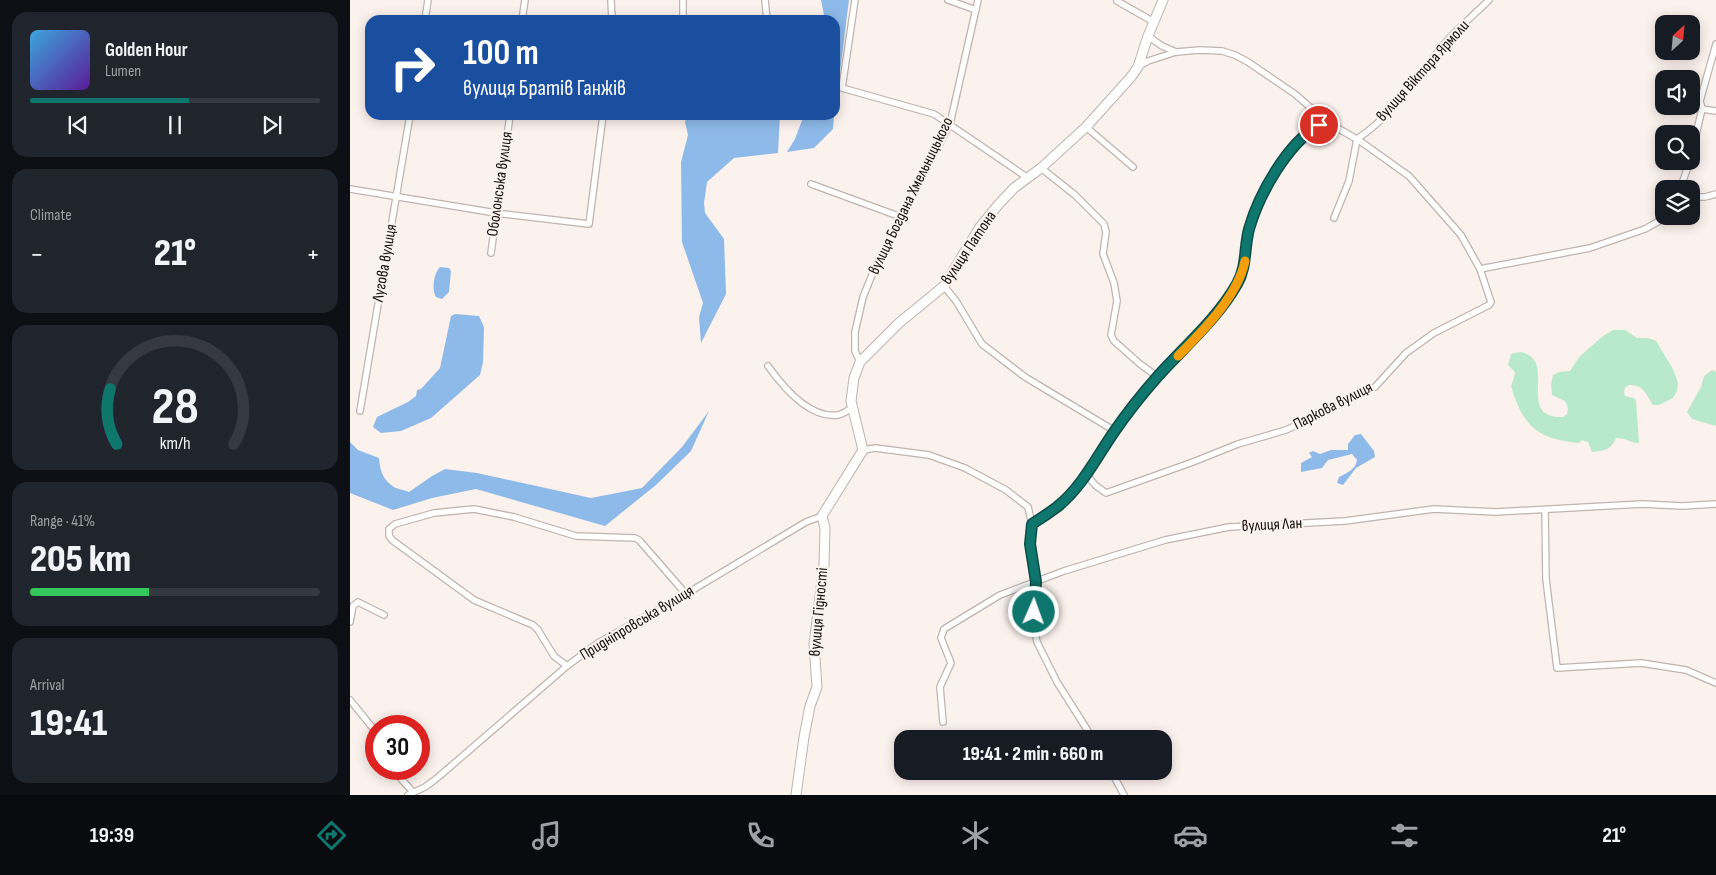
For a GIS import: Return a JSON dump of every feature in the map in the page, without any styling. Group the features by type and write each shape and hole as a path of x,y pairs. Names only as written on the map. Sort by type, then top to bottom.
{"street":[{"path":"426,15 428,0"},
{"path":"523,15 525,0"},
{"path":"611,0 612,15"},
{"path":"683,0 683,15"},
{"path":"765,0 767,15"},
{"path":"855,0 842,88 934,114 1028,178"},
{"path":"948,0 976,10"},
{"name":"вулиця Богдана Хмельницького","path":"860,362 854,351 855,332 863,297 876,265 950,124 978,0"},
{"name":"вулиця Патона","path":"860,362 899,323 944,286 980,227 1003,199 1086,127 1122,88 1138,67 1163,0"},
{"name":"вулиця Віктора Ярмоли","path":"1357,139 1378,124 1395,106 1446,42 1489,0"},
{"path":"1118,1 1154,22"},
{"path":"1148,36 1162,46 1176,52"},
{"path":"1698,125 1702,110 1700,101 1716,44"},
{"name":"вулиця Патона","path":"1138,67 1148,61 1176,52 1211,50 1235,55 1264,72 1295,94 1327,122 1357,139"},
{"path":"1702,110 1716,111"},
{"name":"Лугова вулиця","path":"360,411 409,120"},
{"name":"Оболонська вулиця","path":"491,252 509,120"},
{"path":"350,189 496,212 588,224 602,120"},
{"path":"1032,524 1058,507 1087,475 1115,431 1158,376 1213,317 1236,285 1245,263 1248,231 1274,175 1310,130 1327,122"},
{"path":"1086,127 1133,167"},
{"path":"1334,218 1349,181 1357,139 1409,176 1461,235 1480,269 1590,248 1655,223"},
{"path":"1041,168 1075,196 1104,224 1106,232 1103,254 1114,283 1117,301 1111,335 1114,341 1140,364 1158,376"},
{"path":"811,184 901,217"},
{"path":"1700,197 1716,194"},
{"name":"Паркова вулиця","path":"1087,475 1095,485 1106,493 1238,444 1286,430 1374,386 1406,353 1434,333 1491,302 1480,269"},
{"path":"944,286 956,301 982,344 1025,377 1115,431"},
{"path":"822,516 862,450 852,408 852,389 860,362"},
{"path":"768,366 791,394 808,407 825,414 840,415 852,408"},
{"path":"862,450 875,448 929,455 965,468 1006,490 1028,507 1032,524 1030,544 1036,582 1034,627 1037,642 1057,682 1087,730"},
{"name":"вулиця Лан","path":"943,722 940,687 951,663 940,638 944,628 1000,595 1064,571 1165,540 1229,527 1345,521 1434,509 1496,512 1642,504 1682,506 1716,504"},
{"path":"567,666 554,656 533,625 474,600 392,540 388,536 389,529 396,524 434,513 474,509 514,517 576,536 634,538 639,540 686,594"},
{"path":"1545,510 1546,579 1557,668 1641,663 1686,670 1716,683"},
{"name":"Придніпровська вулиця","path":"410,793 425,787 567,666 598,643 686,594 806,522 822,516"},
{"name":"вулиця Гідності","path":"796,795 804,737 810,706 817,686 814,644 824,565 825,528 822,516"},
{"path":"350,622 353,606 358,602 384,615"},
{"path":"350,700 365,718"},
{"path":"402,780 410,793"},
{"path":"1116,780 1124,795"},
{"path":"424,795 425,787"}],"green space":[{"path":"1613,330 1625,330 1637,338 1648,338 1656,341 1673,369 1678,383 1677,391 1673,398 1659,405 1653,405 1639,387 1629,385 1625,388 1625,396 1634,398 1636,401 1639,443 1616,438 1607,449 1592,452 1588,442 1582,440 1579,443 1565,441 1542,434 1527,421 1516,400 1511,386 1515,372 1508,365 1511,354 1525,353 1536,363 1539,402 1542,410 1550,416 1563,417 1567,414 1568,408 1565,401 1552,395 1551,384 1553,375 1559,372 1570,371 1579,357 1603,336"},
{"path":"1712,370 1716,372 1716,426 1692,419 1687,412 1701,387 1704,376"}],"water":[{"path":"821,0 849,0 840,71 840,15 824,15"},
{"path":"686,120 780,120 778,153 734,158 707,182 704,203 705,213 724,239 726,294 701,343 699,317 703,303 682,242 681,162 688,135"},
{"path":"802,120 834,120 833,129 814,148 787,152 795,139"},
{"path":"440,267 449,268 451,271 449,292 442,299 436,297 433,286"},
{"path":"455,314 479,316 484,327 483,362 480,375 431,418 401,431 381,433 373,427 377,417 416,396 417,390 421,389 440,368 451,316"},
{"path":"709,411 691,451 656,485 605,526 476,489 432,498 393,510 350,493 350,442 358,450 379,458 381,471 387,481 395,488 409,492 445,469 477,473 591,498 642,488 682,447"},
{"path":"1361,434 1374,451 1375,457 1356,468 1343,485 1337,483 1339,477 1351,470 1357,460 1352,454 1328,460 1322,468 1301,472 1301,463 1312,457 1309,453 1313,451 1320,454 1331,450 1348,450 1348,444 1355,435"}],"slow traffic":[{"path":"1178,356 1213,317 1236,285 1245,261"}],"route":[{"path":"1034,612 1036,582 1030,544 1032,524 1058,507 1085,479 1115,431 1158,376 1186,348 1225,301 1241,275 1245,263 1248,231 1263,195 1287,156 1310,130 1319,125"}]}
